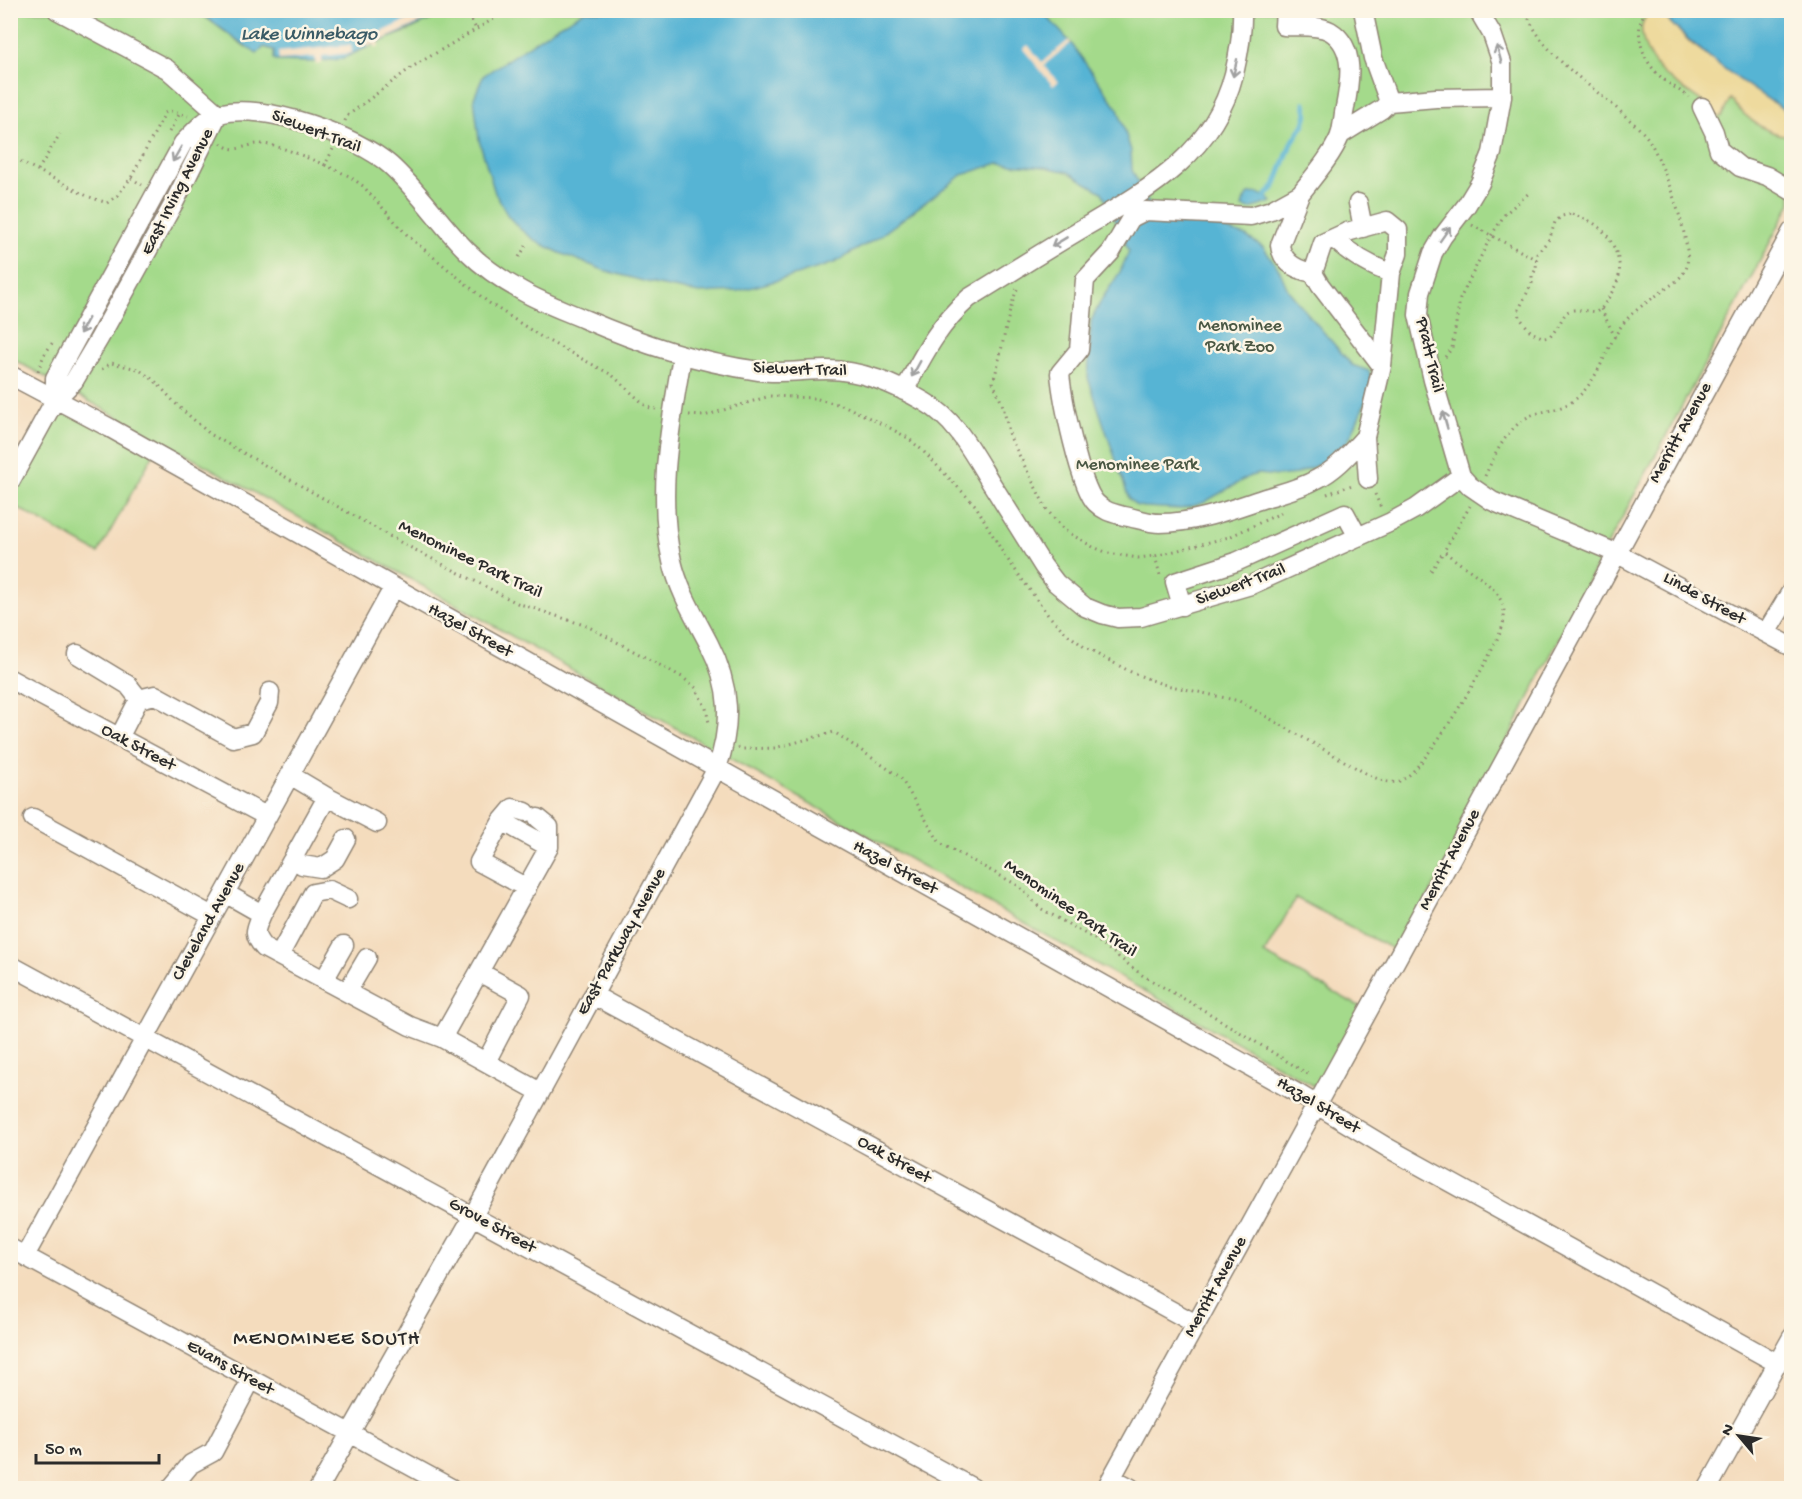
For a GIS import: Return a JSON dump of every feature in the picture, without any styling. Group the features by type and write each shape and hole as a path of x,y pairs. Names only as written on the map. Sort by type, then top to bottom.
{"street":[{"path":"57,10 168,69 218,114"},
{"path":"904,391 937,332 951,314 969,298 1145,191 1190,154 1217,119 1229,92 1237,63 1242,10"},
{"path":"1285,10 1284,26 1322,28 1332,32 1346,52 1350,68 1340,135"},
{"path":"1363,10 1373,58 1389,102"},
{"name":"Pratt Trail","path":"1461,476 1418,315 1420,293 1433,253 1480,183 1492,153 1503,83 1498,50 1478,10"},
{"path":"1382,366 1313,273 1298,270 1281,253 1280,245 1300,194 1340,135 1383,109 1389,102 1436,98 1502,97"},
{"path":"1702,107 1714,132 1719,150 1740,167 1767,176 1791,191"},
{"name":"Siewert Trail","path":"218,114 252,110 266,112 339,136 378,156 414,189 467,252 485,267 512,285 553,306 626,337 682,356 760,371 864,373 927,402 957,430 1056,583 1085,607 1118,618 1142,617 1251,585 1388,524 1415,509 1461,476"},
{"name":"East Irving Avenue","path":"55,400 55,378 176,154 187,138 218,114"},
{"name":"East Irving Avenue","path":"10,482 55,400 74,381 99,339 174,202 218,114"},
{"path":"1300,194 1272,210 1251,216 1145,211 1128,221 1112,252 1085,280 1078,351 1060,373 1062,399 1088,494 1107,512 1158,523 1192,520 1298,488 1339,465 1365,437"},
{"path":"1358,203 1363,228"},
{"path":"1313,273 1323,243 1347,232 1387,221 1398,230 1398,254 1391,273 1382,366 1365,437 1368,479"},
{"name":"Merritt Avenue","path":"1109,1483 1791,231"},
{"path":"1335,239 1350,254 1391,273"},
{"name":"East Parkway Avenue","path":"319,1488 473,1216 717,768 726,740 728,710 720,671 678,582 664,512 673,412 682,356"},
{"name":"Hazel Street","path":"10,375 110,428 1297,1093 1398,1153 1777,1363"},
{"path":"1461,476 1478,492 1501,505 1616,553"},
{"path":"1182,606 1175,582 1236,562 1346,513 1358,537"},
{"name":"Linde Street","path":"1616,553 1791,647"},
{"name":"Cleveland Avenue","path":"18,1252 146,1038 393,588"},
{"path":"1766,633 1791,590"},
{"path":"77,654 128,685 139,699"},
{"name":"Oak Street","path":"10,679 266,816"},
{"path":"119,738 139,699 154,695 233,738 253,733 269,703 270,692"},
{"path":"290,775 327,797 352,826"},
{"path":"327,797 262,914 255,929 257,939 264,948 410,1026 442,1038 540,1092"},
{"path":"442,1038 549,847 549,827 532,815 513,808 502,821 479,862 526,888"},
{"path":"33,818 212,916"},
{"path":"502,821 549,847"},
{"path":"352,826 377,823"},
{"path":"293,858 302,865 321,868 334,859 352,826"},
{"path":"279,956 313,893 329,890 348,899"},
{"path":"225,893 262,914"},
{"path":"324,980 344,945"},
{"path":"347,992 367,958"},
{"name":"Grove Street","path":"10,965 973,1488"},
{"path":"479,972 521,995 486,1062"},
{"name":"Oak Street","path":"593,995 1196,1324"},
{"name":"Evans Street","path":"18,1252 451,1488"},
{"path":"1708,1488 1791,1337"},
{"path":"171,1488 191,1464 213,1452 251,1380"},
{"path":"1109,1483 1131,1488"}],"path":[{"path":"325,165 347,116 412,67 509,10"},
{"path":"1431,571 1478,492 1495,454 1515,426 1531,416 1551,412 1579,397 1630,316 1680,278 1686,269 1688,257 1683,223 1649,140 1614,106 1559,61 1542,43 1525,10"},
{"path":"1646,11 1638,26 1639,33 1655,72 1702,107"},
{"path":"469,15 476,29"},
{"path":"10,156 87,196 107,203 125,188 165,113 170,111 186,114 201,126"},
{"path":"38,170 60,134"},
{"path":"236,150 263,144 325,165 349,176 363,186 408,236 489,303 543,338 612,375 647,407 704,416 770,396 814,398 844,406 890,428 908,438 922,450 976,506 1003,553 1048,615 1087,649 1133,673 1162,684 1239,701 1382,781 1394,783 1403,780 1413,772 1462,703 1499,636 1504,619 1503,606 1493,588 1444,551"},
{"path":"1429,362 1443,358 1452,348 1460,299 1491,236 1505,214 1530,192"},
{"path":"1572,214 1590,221 1602,229 1610,240 1619,264 1619,275 1601,309 1596,312 1571,309 1564,315 1550,337 1544,338 1531,332 1520,318 1519,309 1532,283 1537,254 1550,238 1555,222 1562,216 1572,214"},
{"path":"1458,217 1537,260"},
{"path":"519,257 526,246"},
{"path":"1026,262 1007,315 1003,348 993,382 1018,454 1047,510 1059,525 1093,547 1108,553 1138,558 1155,556 1229,537 1286,511"},
{"path":"1601,309 1615,337"},
{"name":"Menominee Park Trail","path":"99,375 103,368 111,363 138,369 155,381 178,406 210,434 380,530 518,603 587,626 682,677 695,687 706,708 713,733 742,749 775,748 834,732 900,777 940,843 1019,886 1040,908 1098,941 1142,975 1208,1012 1311,1076"},
{"path":"1326,495 1368,479 1388,524"}],"green space":[{"name":"Menominee Park","path":"450,10 1659,11 1706,54 1791,114 1791,203 1587,583 1400,953 1296,898 1264,954 1368,1011 1323,1091 396,571 11,358 11,11 197,11 247,48 264,47 312,62 403,33"},
{"path":"55,400 154,453 98,553 11,504 11,482"}],"sand":[{"path":"1649,11 1659,11 1693,45 1791,114 1791,135 1765,129 1742,112 1730,99 1722,116 1718,118 1699,100 1668,78 1651,59 1645,46 1642,27"}],"water":[{"name":"Lake Winnebago","path":"197,11 450,11 341,59 312,62 278,61 274,59 274,50 264,47 257,54"},
{"path":"585,11 1042,11 1071,43 1118,109 1131,151 1132,170 1150,206 1246,236 1263,247 1279,269 1288,290 1302,307 1352,365 1369,371 1372,381 1370,391 1347,442 1322,463 1297,474 1250,476 1203,503 1181,509 1137,506 1129,499 1088,378 1091,321 1120,272 1129,251 1102,192 1068,172 1045,167 999,163 962,175 877,238 834,263 738,291 699,293 658,285 606,271 536,241 508,216 495,193 479,140 474,98 483,76"},
{"path":"1659,11 1791,11 1791,114 1722,67"},
{"path":"1258,193 1272,202 1250,209 1242,207 1249,194"}],"pier":[{"path":"429,10 445,11 378,42 379,46 376,48 374,44 368,47 365,40"},
{"path":"1069,40 1071,43 1044,65 1058,82 1053,86 1023,49 1028,45 1042,62"},
{"path":"351,45 352,53 322,56 322,63 316,65 315,57 279,60 278,52"}],"waterway":[{"path":"1266,196 1275,186 1291,144 1304,124 1307,113 1305,103"}],"district":[{"name":"MENOMINEE SOUTH","path":"327,1340"}],"park label":[{"name":"Menominee Park Zoo","path":"1240,336"}]}
